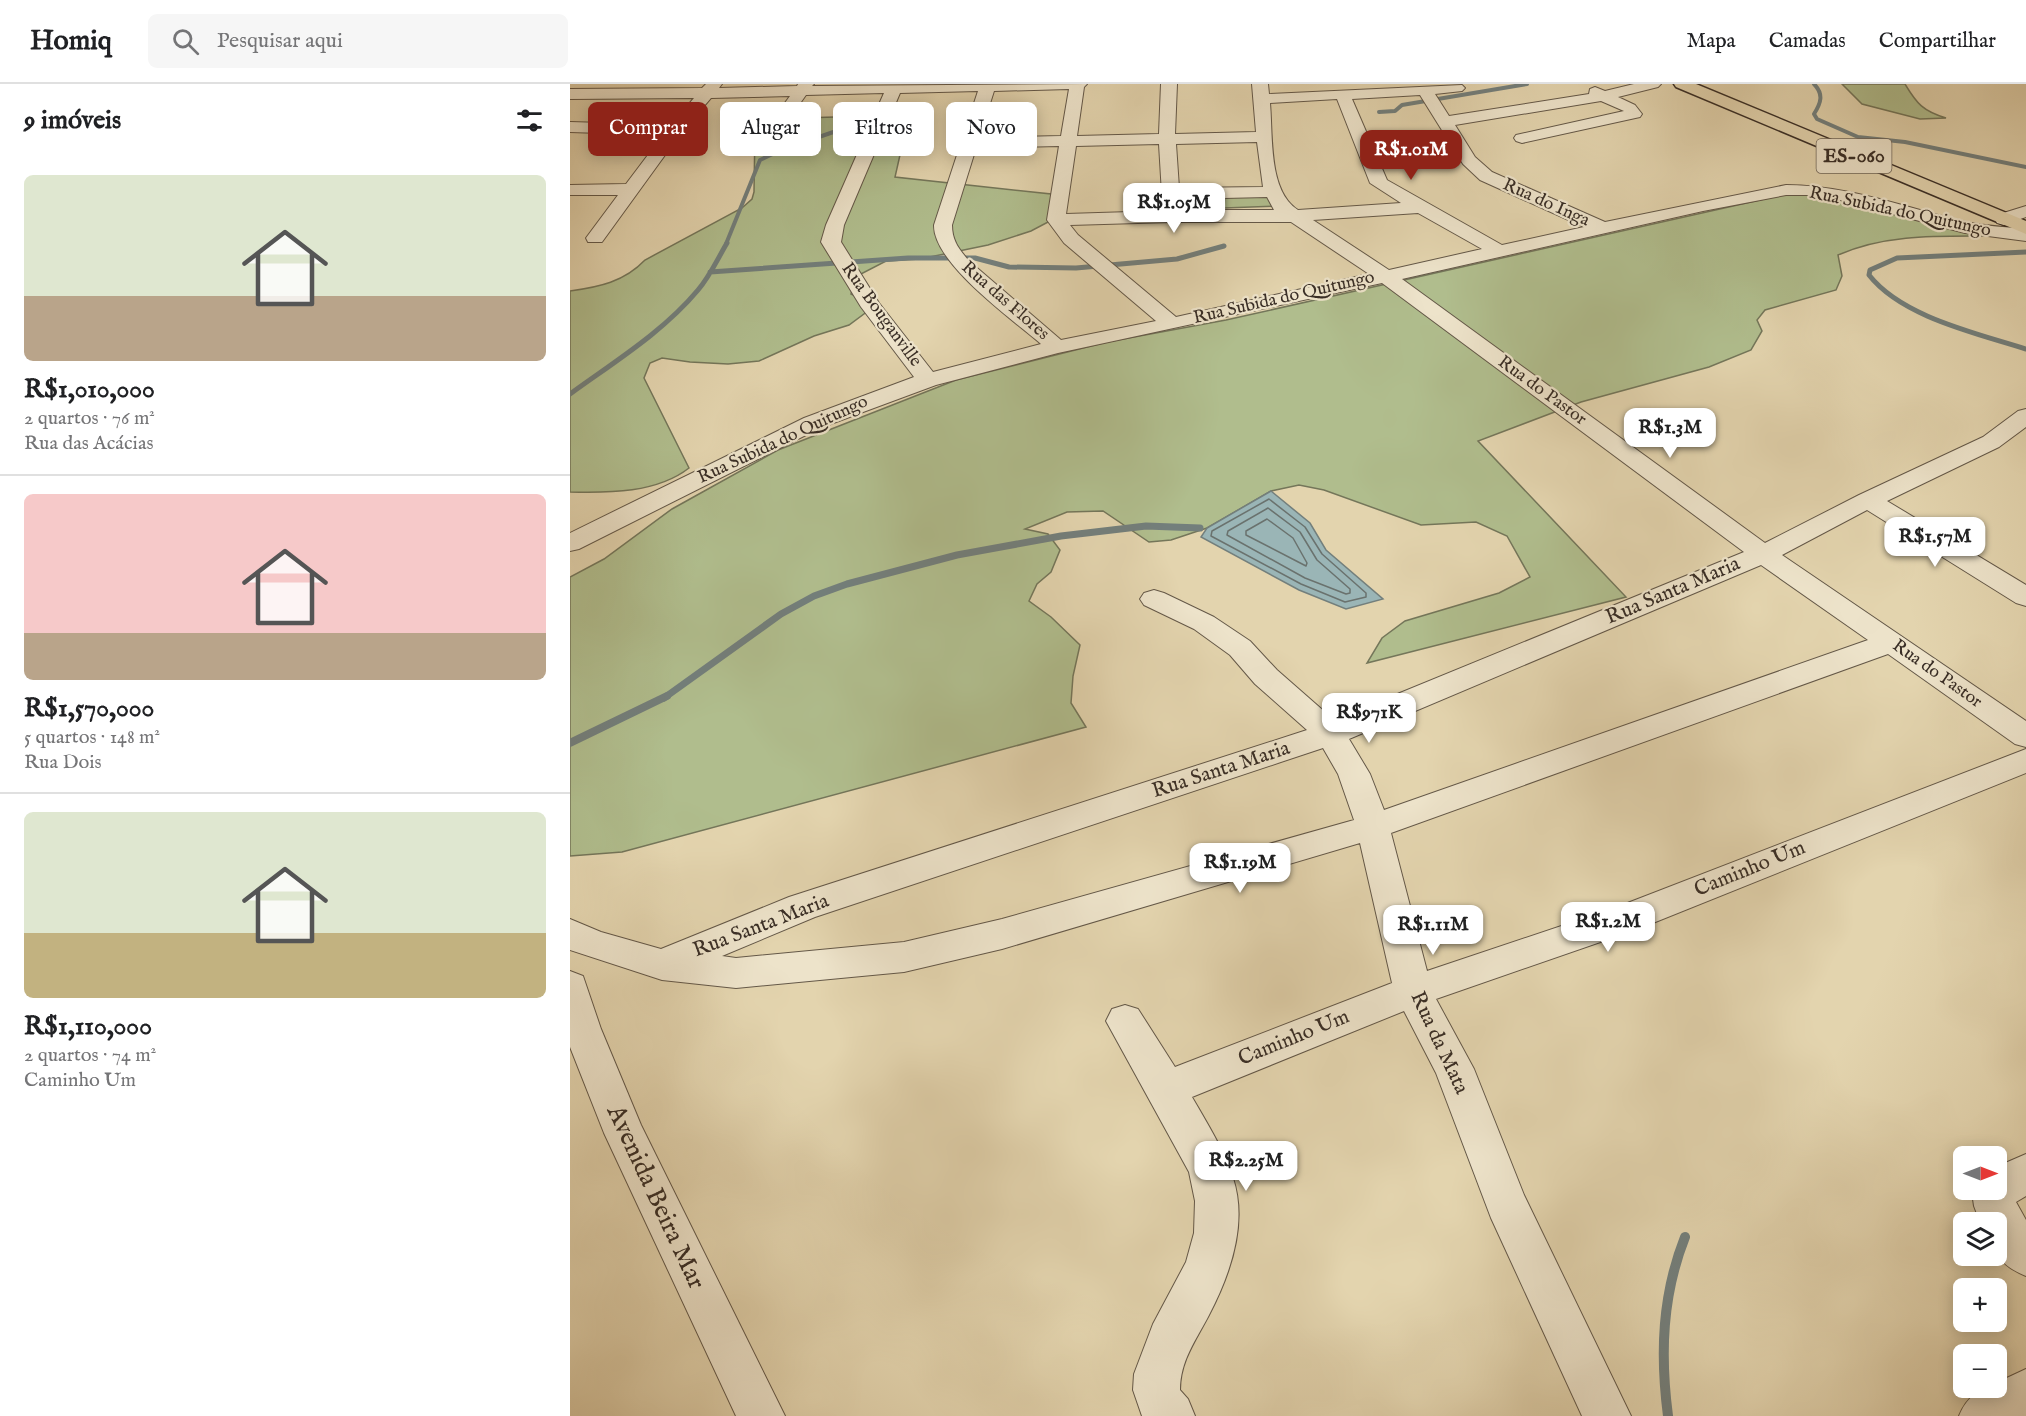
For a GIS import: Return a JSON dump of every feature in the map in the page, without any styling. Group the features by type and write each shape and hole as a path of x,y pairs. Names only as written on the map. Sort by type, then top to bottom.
{"main road":[{"name":"ES-060","path":"1682,84 2026,228"}],"street":[{"path":"570,94 617,89 1078,84 1056,220 1071,239 1172,324"},
{"path":"1169,84 1167,138 1172,216"},
{"path":"1522,138 1632,115 1633,112 1629,108 1581,84"},
{"path":"1444,123 1603,96 1653,84"},
{"name":"Rua das Flores","path":"982,102 988,85"},
{"name":"Rua Bouganville","path":"895,86 835,225 831,242 871,307 928,380"},
{"path":"793,102 804,87"},
{"path":"573,130 617,89"},
{"path":"699,102 710,89"},
{"path":"1291,216 1276,201 1268,170 1262,91 1343,95 1425,90 1463,91 1493,113"},
{"name":"Rua do Inga","path":"1425,90 1469,160 1486,176 1605,229"},
{"path":"1343,95 1379,183 1497,250"},
{"path":"1037,141 1264,137"},
{"path":"595,238 655,156"},
{"name":"Rua das Flores","path":"965,156 943,225 943,236 948,247 962,265 1057,346"},
{"path":"570,190 630,189"},
{"name":"Rua Subida do Quitungo","path":"570,543 813,423 877,397 928,380 1057,346 1172,324 1497,250 1764,194 1808,190 1841,195 1965,228 1992,233 2026,235"},
{"path":"1171,194 1275,192"},
{"path":"1056,220 1172,216 1291,216 1420,207"},
{"path":"2004,219 2026,212"},
{"name":"Rua do Pastor","path":"1291,216 1384,275 1763,554 2026,736"},
{"name":"Rua Santa Maria","path":"662,965 802,907 1330,734 1763,554 1868,500 1991,442 2026,416"},
{"path":"1868,500 2026,597"},
{"name":"Rua da Mata","path":"1154,598 1204,623 1240,648 1266,677 1330,734 1354,774 1373,827 1413,991 1454,1069 1506,1204 1607,1416"},
{"path":"570,934 592,944 662,965 736,973 904,957 1002,934 1373,827 1893,642"},
{"name":"Caminho Um","path":"1168,1088 1413,991 1625,919 2026,760"},
{"name":"Avenida Beira Mar","path":"570,987 582,1029 624,1133 758,1409"},
{"path":"1125,1021 1168,1088 1212,1177 1218,1207 1214,1243 1210,1254 1194,1296 1172,1333 1159,1365 1157,1394 1160,1407 1171,1416"},
{"path":"2026,1174 1996,1192 1994,1199 2000,1219 2010,1236 2026,1254"},
{"path":"1983,1416 2026,1393"}],"green space":[{"path":"1842,84 1905,84 1921,106 1946,118 1920,119 1862,104"},
{"path":"821,117 833,117 833,156 900,156 895,177 1051,194 1050,221 1031,231 988,245 920,259 886,261 855,277 851,294 876,305 849,325 814,336 759,361 728,364 662,358 650,363 644,378 689,468 648,487 601,492 570,492 570,291 591,288 620,278 645,260 742,208 752,199 754,192 755,156 821,156"},
{"path":"1809,189 1990,236 1931,236 1893,240 1874,243 1838,255 1842,276 1836,290 1765,310 1757,320 1762,331 1751,350 1709,367 1581,402 1478,441 1626,597 1367,663 1382,638 1405,621 1499,593 1530,577 1507,536 1476,522 1421,525 1324,490 1299,485 1271,491 1207,528 1171,540 1149,542 1103,511 1067,512 1025,529 1048,534 1060,550 1051,572 1037,584 1029,601 1051,617 1080,645 1073,676 1071,703 1086,727 622,852 570,856 570,577 604,559 672,509 778,450 956,380 1107,342 1226,320"},
{"path":"1274,194 1276,206 1224,208 1225,196"}],"water":[{"path":"1271,491 1310,523 1326,550 1383,599 1346,609 1299,590 1201,537 1207,528"}],"waterway":[{"path":"1379,112 1395,111 1402,105 1527,84"},
{"path":"1814,84 1820,95 1820,102 1814,114 1817,119 1858,137 1905,142 2026,167"},
{"path":"726,244 760,160 781,150 833,132"},
{"path":"710,272 727,243"},
{"path":"710,272 908,258 975,258 1009,267 1076,268 1177,259 1224,246"},
{"path":"2026,252 1897,258 1870,270 1869,275 1883,290 1920,313 1963,330 2026,349"},
{"path":"570,394 637,346 669,319 698,290 710,272"},
{"path":"666,696 781,614 814,596 847,584 957,555 1061,536 1146,526 1200,528"},
{"path":"570,743 666,696"},
{"path":"1668,1416 1664,1370 1667,1303 1677,1259 1685,1237"}]}
